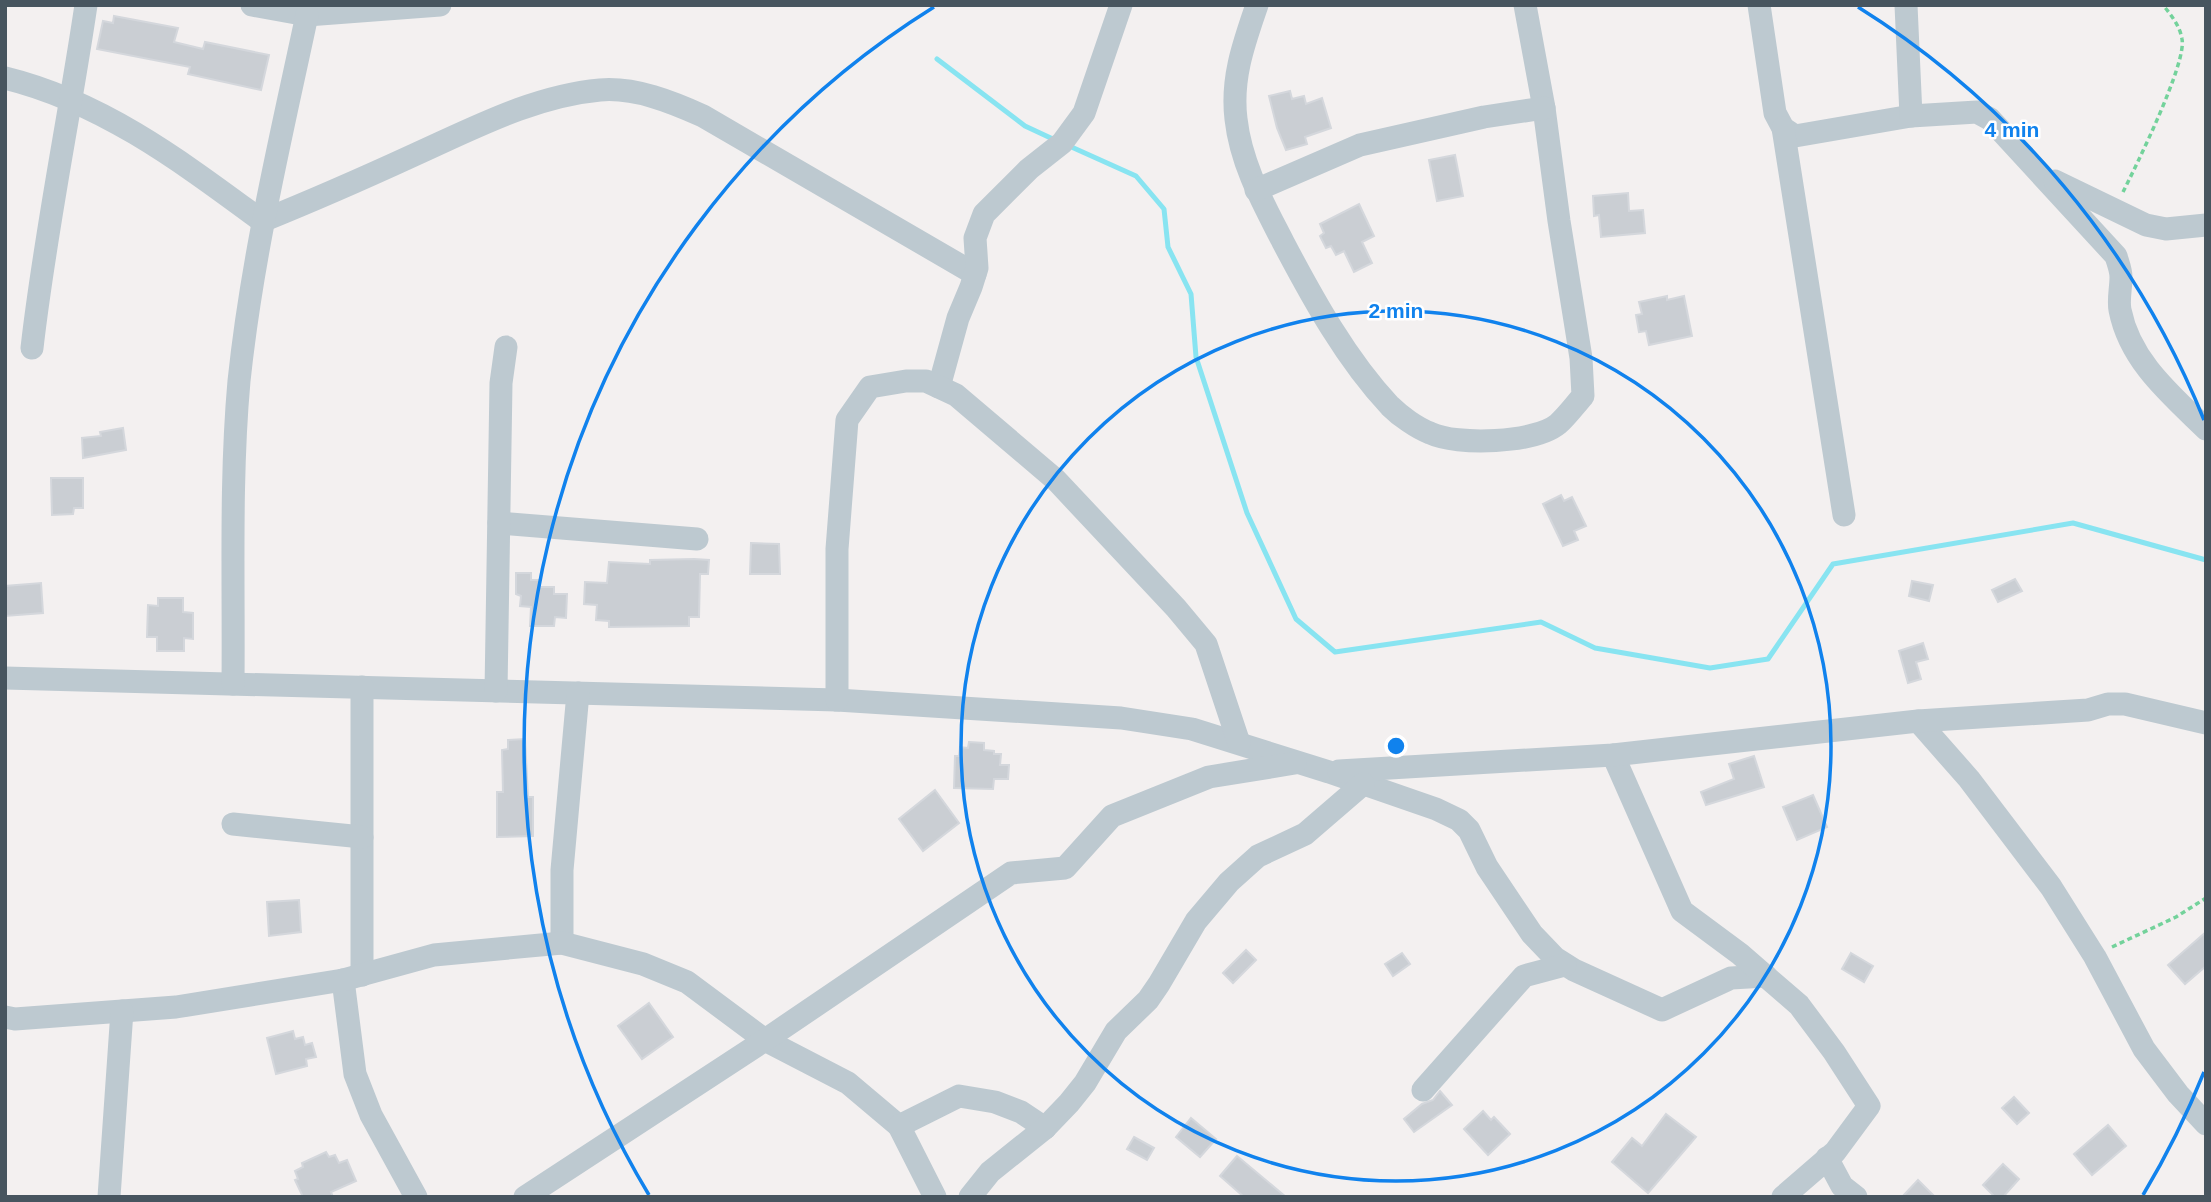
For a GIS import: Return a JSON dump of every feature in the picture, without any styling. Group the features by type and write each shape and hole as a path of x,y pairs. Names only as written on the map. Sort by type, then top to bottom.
{"street":[{"path":"32,348 41,270 72,100 86,5"},
{"path":"253,5 306,15 440,5"},
{"path":"939,387 958,318 977,268 975,238 984,214 1029,169 1062,143 1084,113 1121,5"},
{"path":"1257,5 1236,69 1236,119 1247,166 1256,190 1300,274 1353,360 1392,409 1431,434 1467,442 1523,438 1557,425 1583,396 1581,358 1544,108 1525,5"},
{"path":"1759,5 1774,113 1783,128 1844,515"},
{"path":"1906,5 1911,116"},
{"path":"233,684 239,383 262,221 306,15"},
{"path":"5,78 29,83 72,100 131,130 181,162 262,221"},
{"path":"262,221 341,189 536,102 601,90 637,94 703,116 975,274"},
{"path":"1256,190 1360,145 1485,117 1544,108"},
{"path":"1783,128 1795,136 1911,116 1977,112 1990,119 2116,256 2121,274 2119,305 2134,350 2154,378 2206,429"},
{"path":"2043,174 2137,222 2166,229 2206,225"},
{"path":"496,691 501,383 506,348"},
{"path":"837,699 837,549 847,420 870,387 906,381 926,381 956,395 1056,480 1176,608 1206,644 1239,743"},
{"path":"499,523 697,539"},
{"path":"5,678 837,699 1121,718 1192,729 1363,783 1459,820 1469,830 1487,867 1532,934 1555,958 1662,1010 1731,978 1766,976"},
{"path":"362,687 362,837 352,978 355,1074 371,1115 416,1197"},
{"path":"562,943 562,870 578,693"},
{"path":"1329,772 1613,755 1918,721 2088,710 2108,704 2125,704 2206,723"},
{"path":"1918,721 1969,779 2052,887 2095,957 2144,1049 2178,1094 2206,1124"},
{"path":"1613,755 1682,911 1799,1005 1869,1106 1835,1152 1783,1197"},
{"path":"526,1197 765,1040 1011,873 1065,869 1112,816 1209,777 1299,762"},
{"path":"971,1197 990,1172 1045,1128 1085,1083 1116,1031 1148,1000 1196,921 1229,883 1258,856 1305,834 1363,783"},
{"path":"233,824 362,837"},
{"path":"5,1017 15,1020 176,1007 352,978 434,955 562,943 643,964 687,982 765,1040 848,1083 899,1126 935,1197"},
{"path":"1423,1090 1524,976 1565,965"},
{"path":"109,1197 122,1011"},
{"path":"899,1126 959,1096 995,1102 1021,1112 1045,1128"},
{"path":"1827,1158 1842,1186 1856,1197"}],"path":[{"path":"2115,210 2154,128 2178,62 2183,40 2174,19 2163,5"},
{"path":"2095,957 2121,941 2176,917 2206,898"}],"building":[{"path":"114,16 178,28 174,42 203,49 205,42 269,55 261,90 188,74 190,67 97,49 103,21 113,23"},
{"path":"1290,91 1292,99 1304,96 1306,104 1322,98 1331,128 1305,137 1307,144 1286,150 1269,96"},
{"path":"1455,155 1463,196 1437,201 1429,160"},
{"path":"1628,193 1629,211 1643,210 1645,233 1601,237 1599,215 1594,216 1593,196"},
{"path":"1359,204 1374,236 1362,242 1372,263 1354,272 1344,251 1336,255 1331,246 1326,248 1320,236 1324,233 1320,224"},
{"path":"1667,296 1667,300 1684,296 1692,336 1649,345 1646,331 1639,332 1636,315 1642,314 1639,302"},
{"path":"123,428 126,450 83,458 82,438 101,436 100,432"},
{"path":"51,478 83,478 83,508 74,508 73,514 52,515"},
{"path":"1561,495 1564,501 1572,497 1586,526 1574,531 1578,540 1563,546 1543,504"},
{"path":"751,543 779,544 780,574 750,574"},
{"path":"650,560 709,560 708,574 700,574 699,617 689,617 689,626 609,627 609,621 596,620 597,605 584,604 585,582 607,583 609,562 650,564"},
{"path":"516,573 531,573 531,580 540,580 540,587 554,587 554,594 567,594 566,618 555,617 554,626 530,626 531,607 520,606 521,596 516,594"},
{"path":"2015,579 2022,591 1998,602 1992,590"},
{"path":"1912,581 1933,585 1929,601 1909,596"},
{"path":"41,583 43,613 5,616 5,586"},
{"path":"158,598 183,598 183,612 193,613 193,639 184,638 184,651 157,651 157,637 147,637 148,605 158,606"},
{"path":"1923,643 1928,659 1916,662 1921,679 1908,683 1899,651"},
{"path":"525,739 528,797 533,797 533,836 497,837 497,792 503,792 502,750 508,749 508,740"},
{"path":"969,742 984,743 984,750 1001,754 1000,765 1009,765 1008,779 994,779 993,789 954,788 955,756 959,756 960,747 968,748"},
{"path":"1754,756 1764,787 1706,805 1701,792 1734,779 1729,764"},
{"path":"935,790 959,823 923,851 899,819"},
{"path":"1813,795 1827,827 1797,840 1783,807"},
{"path":"299,900 301,932 269,936 267,902"},
{"path":"2206,932 2206,966 2185,984 2168,965"},
{"path":"1246,950 1256,960 1233,983 1223,973"},
{"path":"1402,953 1410,964 1393,976 1385,964"},
{"path":"1851,953 1873,966 1864,982 1842,969"},
{"path":"649,1003 673,1037 642,1059 618,1026"},
{"path":"293,1031 295,1039 303,1037 305,1045 312,1043 316,1057 306,1059 307,1066 276,1074 267,1038"},
{"path":"1440,1091 1452,1105 1414,1132 1404,1119 1422,1104 1433,1100"},
{"path":"2014,1097 2029,1113 2017,1124 2002,1108"},
{"path":"1483,1111 1491,1120 1494,1117 1510,1134 1488,1155 1464,1129"},
{"path":"1666,1114 1696,1137 1648,1193 1612,1162 1632,1138 1642,1146"},
{"path":"1191,1118 1216,1139 1200,1157 1176,1137"},
{"path":"2108,1125 2126,1146 2092,1175 2074,1154"},
{"path":"1134,1137 1154,1148 1147,1160 1127,1149"},
{"path":"326,1152 329,1157 335,1155 339,1163 347,1160 356,1181 331,1192 333,1197 303,1197 295,1180 298,1179 295,1171 303,1167 302,1163"},
{"path":"1237,1156 1286,1197 1244,1197 1220,1176"},
{"path":"2003,1164 2019,1179 2003,1197 1995,1197 1983,1185"},
{"path":"1918,1180 1935,1197 1902,1197"}],"waterway":[{"path":"937,59 1025,126 1055,140"},
{"path":"1067,145 1136,176 1164,209 1168,247 1191,294 1196,357 1247,513 1296,619 1335,652 1541,622 1595,648 1710,668 1768,659 1833,564 2073,523 2206,560"}]}
